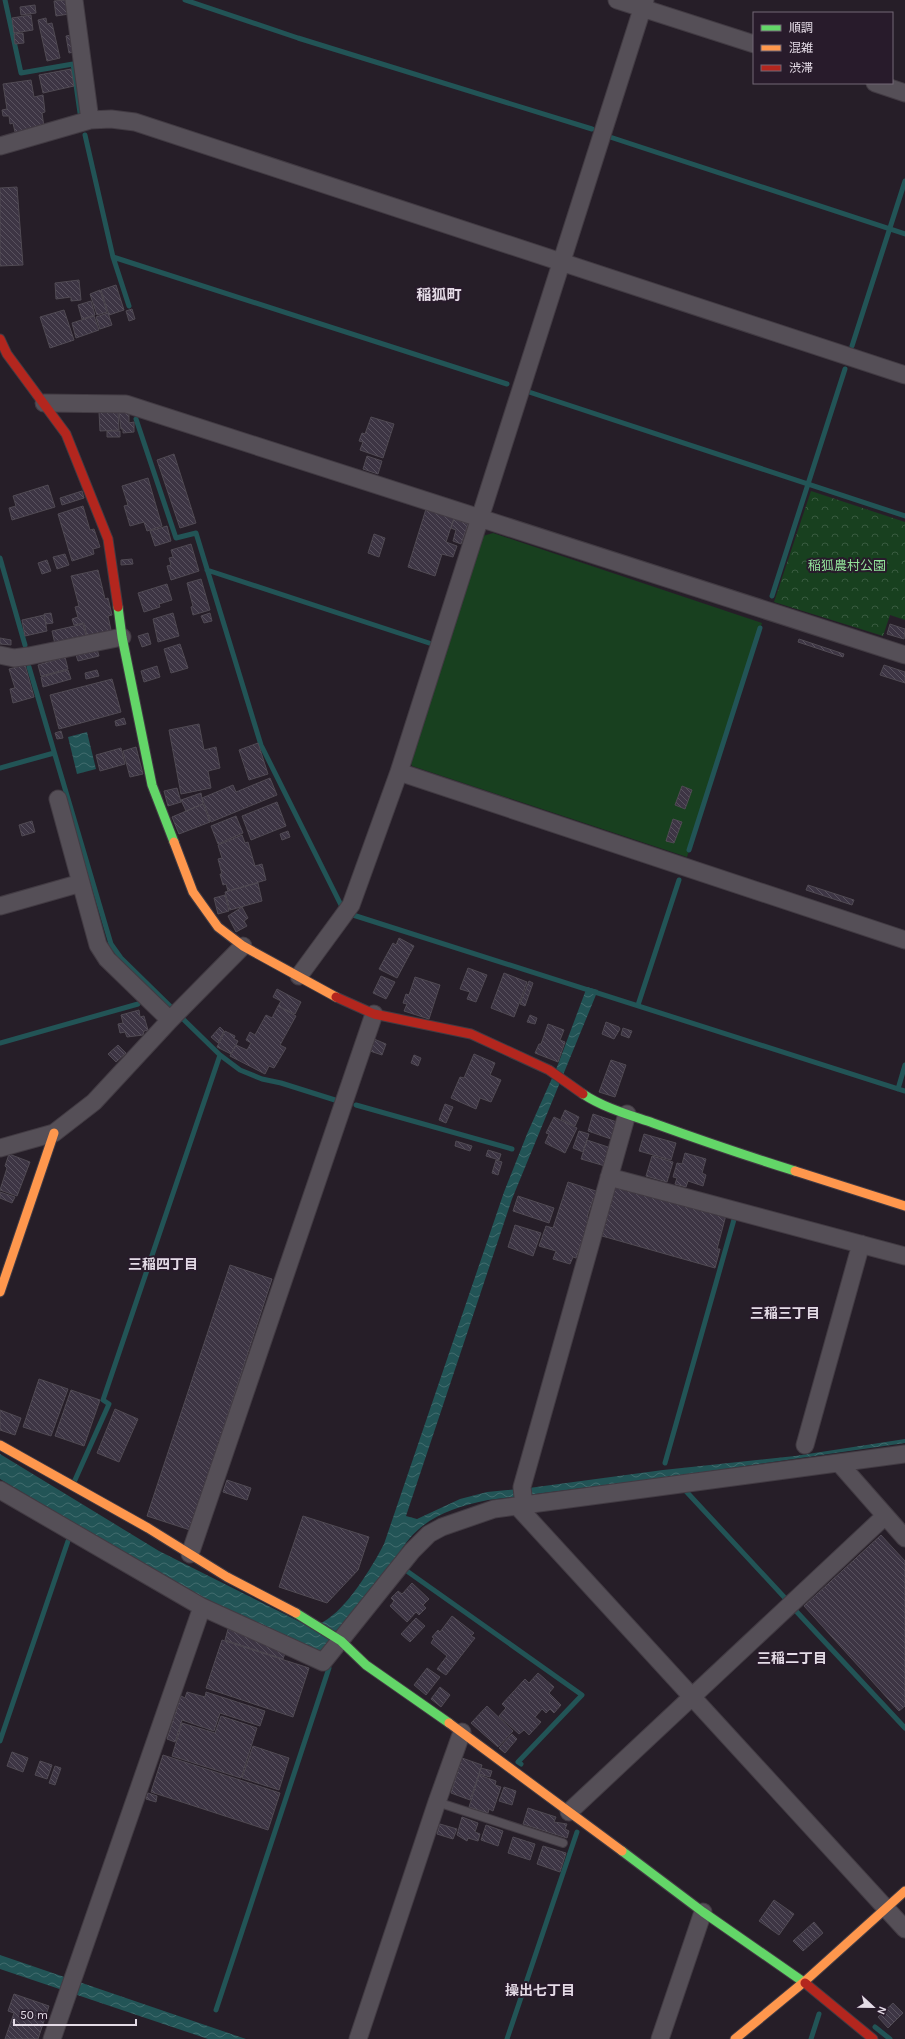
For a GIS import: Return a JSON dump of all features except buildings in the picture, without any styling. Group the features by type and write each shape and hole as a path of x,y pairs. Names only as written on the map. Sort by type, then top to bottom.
{"street":[{"path":"74,0 90,120"},
{"path":"617,0 643,4 753,44"},
{"path":"299,976 351,904 399,772 478,517 643,4"},
{"path":"878,84 905,93"},
{"path":"0,146 90,120 111,119 135,122 560,263 905,375"},
{"path":"2,350 44,403 66,434 108,539 122,636 152,785 193,892 218,927 243,946 330,994 374,1014 471,1034 549,1070 592,1100 627,1114 711,1144 905,1206"},
{"path":"44,403 126,404 905,655"},
{"path":"0,655 14,658 29,656 122,636"},
{"path":"399,772 905,940"},
{"path":"58,799 98,945 107,959 170,1020"},
{"path":"0,906 81,883"},
{"path":"0,1148 54,1133 94,1102 170,1020 243,946"},
{"path":"190,1554 374,1014"},
{"path":"627,1114 522,1487 521,1507 905,1930"},
{"path":"0,1292 54,1133"},
{"path":"609,1177 905,1256"},
{"path":"805,1445 861,1244"},
{"path":"0,1445 148,1528 227,1577 310,1620 341,1641 366,1665 462,1732 703,1912 804,1982 873,2039"},
{"path":"0,1490 202,1607 322,1662 341,1641 412,1551 429,1534 442,1527 494,1509 521,1507 905,1454"},
{"path":"839,1463 905,1538"},
{"path":"569,1812 691,1696 885,1516"},
{"path":"52,2039 202,1607"},
{"path":"358,2039 437,1802 462,1732"},
{"path":"735,2039 804,1982 905,1891"},
{"path":"660,2039 703,1912"}],"lane":[{"path":"437,1802 564,1843"}],"green space":[{"name":"稲狐農村公園","path":"811,491 905,522 905,620 890,615 883,636 774,602"},
{"path":"493,533 762,623 687,857 412,766 410,761 483,536"}],"water":[{"path":"87,732 96,769 77,774 68,737"},
{"path":"587,987 598,990 512,1199 406,1516 417,1519 460,1499 487,1492 529,1488 663,1470 795,1456 905,1439 905,1443 676,1476 488,1500 459,1507 434,1518 413,1535 322,1655 180,1586 0,1479 0,1454 159,1551 308,1626 323,1622 332,1616 350,1598 358,1587 384,1544 504,1192 527,1134 557,1067"},
{"path":"0,1955 246,2039 208,2039 0,1969"}],"waterway":[{"path":"5,0 21,73 73,64 80,113"},
{"path":"185,0 298,38 592,129"},
{"path":"85,135 113,257 129,306"},
{"path":"610,137 905,234"},
{"path":"852,346 905,181"},
{"path":"113,257 507,384"},
{"path":"772,596 845,369"},
{"path":"529,392 905,516"},
{"path":"136,419 176,538 196,533 261,745 342,907"},
{"path":"0,558 25,645"},
{"path":"207,570 429,643"},
{"path":"689,850 760,628"},
{"path":"29,667 111,944 121,958 171,1007"},
{"path":"0,768 54,753"},
{"path":"638,1005 679,880"},
{"path":"353,915 905,1091"},
{"path":"0,1043 138,1004"},
{"path":"182,1018 220,1055 240,1070 262,1079 281,1083 335,1100"},
{"path":"75,1480 109,1404 103,1400 220,1055"},
{"path":"898,1089 905,1065"},
{"path":"356,1105 512,1149"},
{"path":"665,1463 735,1216"},
{"path":"683,1488 785,1598"},
{"path":"0,1741 68,1541"},
{"path":"404,1569 582,1695 518,1762 521,1764"},
{"path":"795,1610 905,1728"},
{"path":"216,2010 329,1668"},
{"path":"507,2039 577,1832"},
{"path":"811,2039 819,2014"},
{"path":"875,2027 890,2039"}],"traffic: fast":[{"path":"118,607 122,637 152,785 174,842"},
{"path":"583,1094 617,1111 795,1171"},
{"path":"296,1613 341,1641 366,1665 449,1723"},
{"path":"622,1851 703,1912 805,1983"}],"traffic: slow":[{"path":"174,842 193,892 218,927 243,946 336,997"},
{"path":"0,1292 54,1133"},
{"path":"795,1171 905,1206"},
{"path":"0,1445 148,1528 227,1577 296,1613"},
{"path":"449,1723 622,1851"},
{"path":"735,2039 804,1982 905,1891"}],"traffic: jam":[{"path":"0,339 7,354 66,434 108,539 118,607"},
{"path":"336,997 374,1014 471,1034 549,1070 583,1094"},
{"path":"805,1983 873,2039"}],"district":[{"name":"稲狐町","path":"439,295"},
{"name":"三稲四丁目","path":"163,1264"},
{"name":"三稲三丁目","path":"785,1313"},
{"name":"三稲二丁目","path":"792,1658"},
{"name":"操出七丁目","path":"540,1990"}]}
